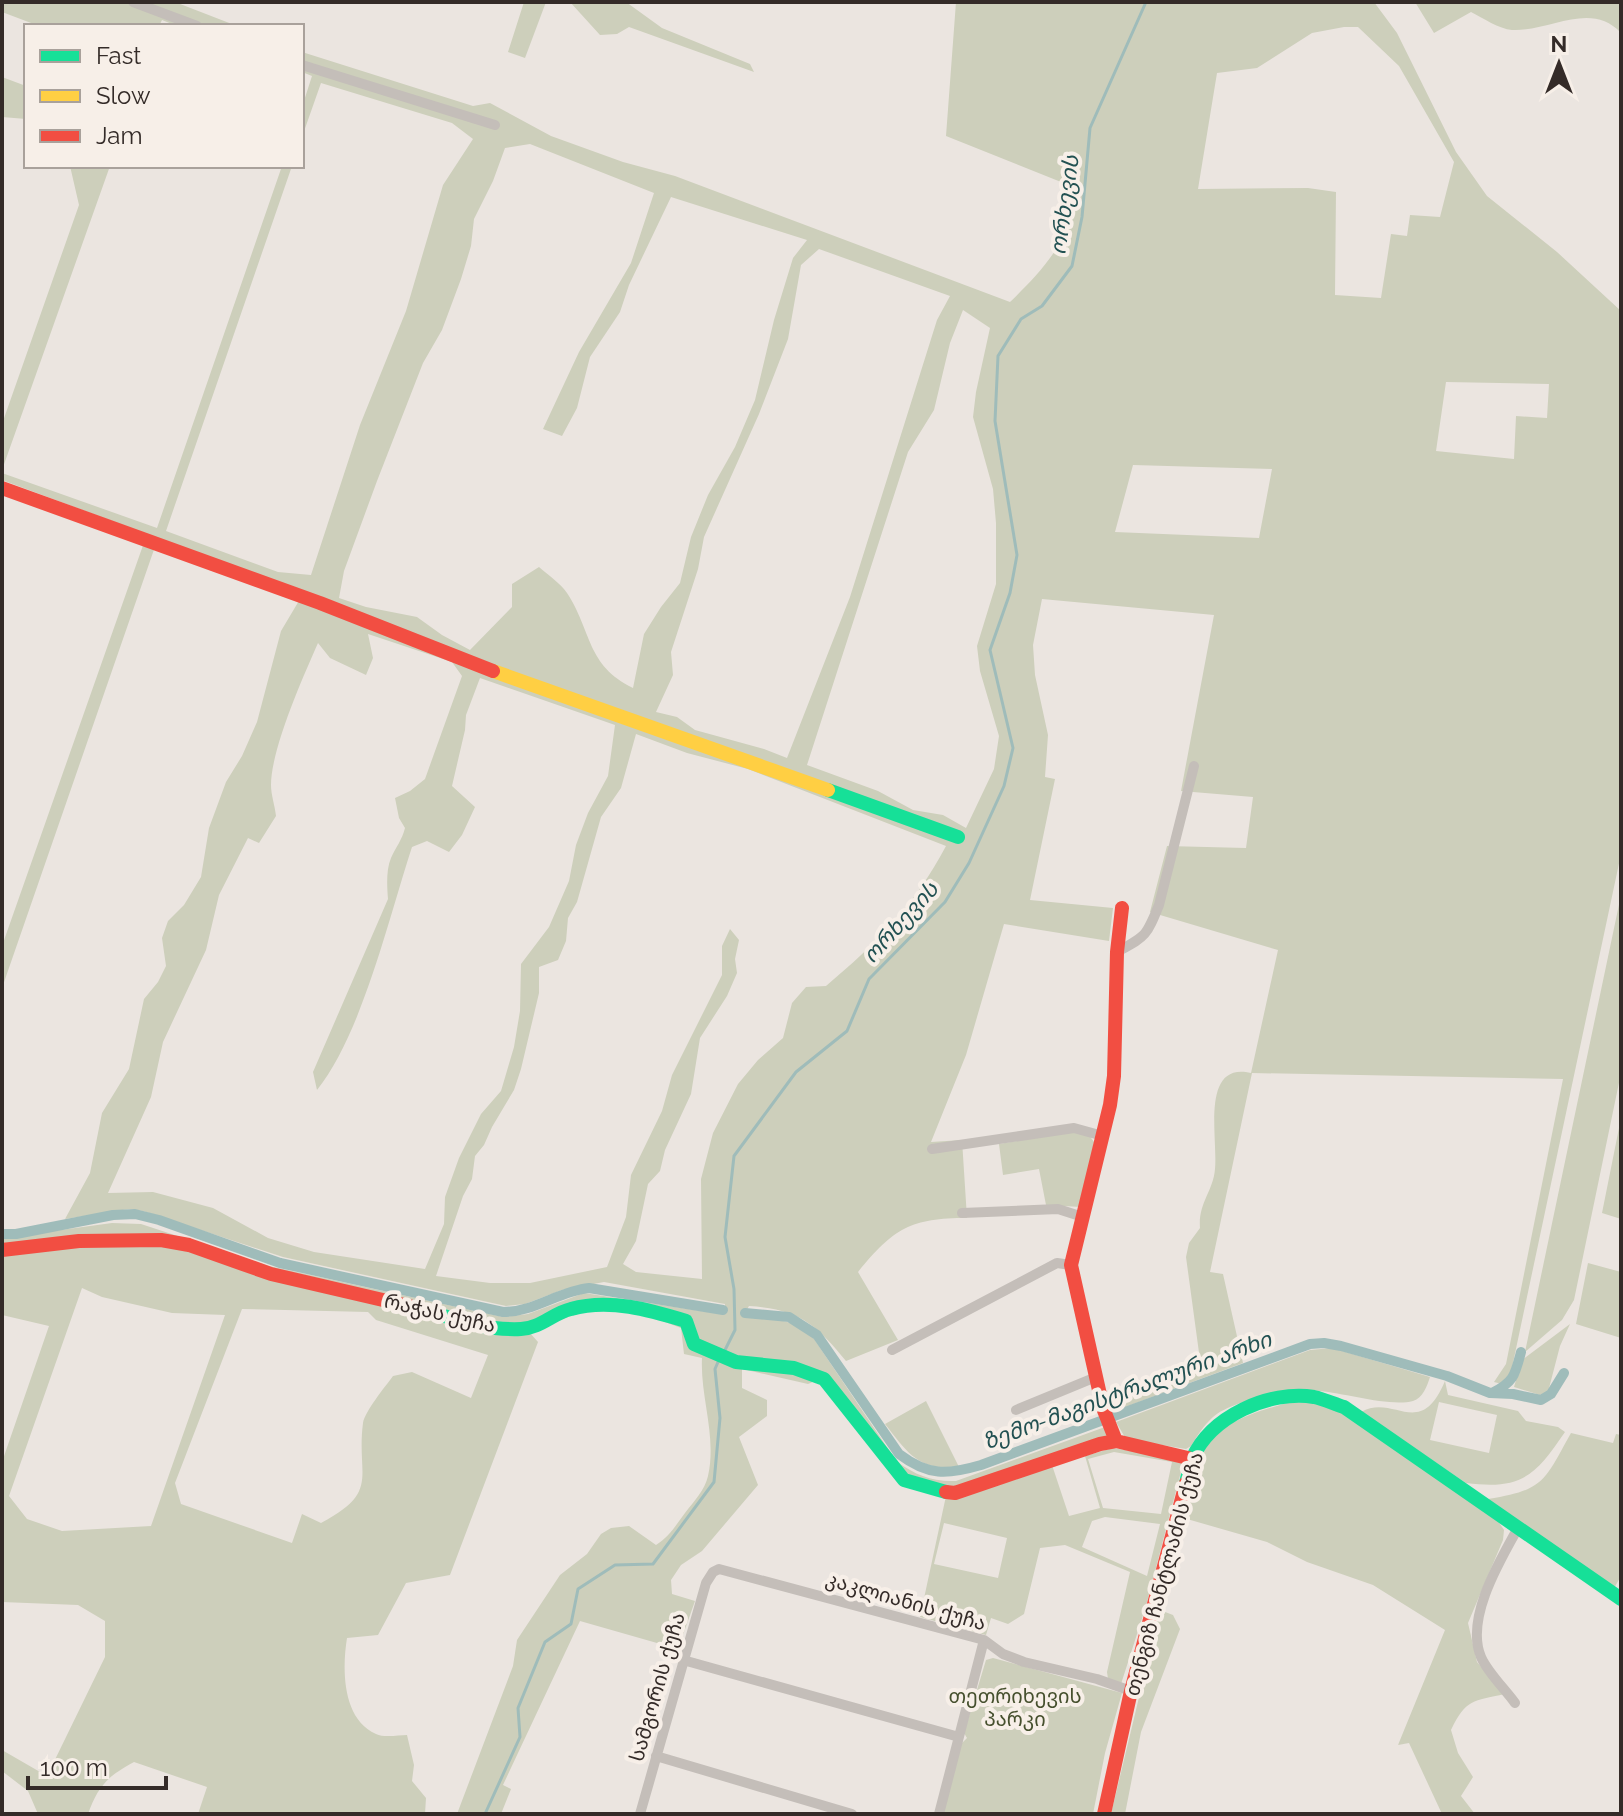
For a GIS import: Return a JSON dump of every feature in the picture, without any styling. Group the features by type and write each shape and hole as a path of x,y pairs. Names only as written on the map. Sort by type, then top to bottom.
{"street":[{"path":"133,2 192,24"},
{"path":"304,66 495,125"},
{"path":"2,488 320,603 481,667 958,837"},
{"path":"1117,952 1145,936 1159,905 1194,766"},
{"path":"1122,908 1117,952 1114,1076 1103,1136 1071,1265 1103,1408 1116,1441 1192,1459"},
{"path":"932,1149 1074,1128 1103,1136"},
{"path":"962,1213 1058,1209 1083,1217"},
{"name":"რაჭას ქუჩა","path":"2,1250 79,1241 161,1240 189,1245 271,1274 484,1326 505,1328 538,1326 569,1309 593,1305 644,1308 686,1321 694,1344 721,1357 737,1362 811,1371 824,1379 904,1480 938,1491 955,1493 1116,1441"},
{"path":"892,1350 1057,1263 1071,1265"},
{"path":"1016,1410 1096,1377"},
{"name":"თენგიზ ჩანტლაძის ქუჩა","path":"1104,1814 1131,1691 1192,1459 1203,1439 1218,1424 1250,1406 1290,1396 1316,1398 1344,1407 1621,1599"},
{"path":"1515,1703 1482,1658 1477,1617 1518,1528"},
{"name":"კაკლიანის ქუჩა","path":"713,1572 727,1570 984,1640 1003,1654 1024,1662 1097,1679 1131,1691"},
{"name":"სამგორის ქუჩა","path":"640,1814 706,1583 713,1572"},
{"path":"939,1814 984,1640"},
{"path":"683,1660 959,1737"},
{"path":"656,1756 852,1814"}],"green space":[{"path":"2,2 175,2 232,24 172,24 162,20 160,24 34,24 2,12"},
{"path":"524,2 546,2 525,58 508,52"},
{"path":"570,2 626,2 662,28 750,64 754,72 629,27 617,34 600,35"},
{"path":"956,2 1374,2 1397,33 1456,152 1487,196 1557,252 1621,311 1621,854 1510,1377 1502,1384 1494,1382 1506,1364 1563,1079 1252,1073 1210,1272 1223,1274 1243,1363 1112,1412 1106,1392 1149,1381 1200,1360 1186,1257 1189,1243 1200,1228 1201,1211 1214,1177 1214,1122 1218,1090 1224,1079 1235,1072 1251,1073 1278,950 1150,912 1167,846 1246,848 1253,797 1181,791 1214,615 1042,599 1033,645 1035,675 1048,735 1045,777 1055,779 1030,900 1113,908 1109,941 1004,924 966,1055 931,1142 962,1140 967,1218 931,1220 905,1228 882,1245 858,1272 898,1340 846,1361 815,1328 794,1315 749,1306 743,1316 786,1322 810,1333 897,1462 925,1477 956,1481 1105,1427 1109,1437 954,1489 912,1481 827,1376 808,1384 742,1369 742,1388 767,1400 767,1416 739,1437 758,1485 702,1551 681,1565 671,1580 672,1594 695,1601 678,1649 580,1621 503,1785 511,1789 501,1814 457,1814 513,1666 517,1640 560,1575 587,1554 601,1534 611,1528 629,1526 656,1545 669,1535 708,1476 711,1446 702,1358 684,1354 681,1328 620,1309 593,1310 567,1317 530,1333 538,1342 450,1575 406,1583 378,1635 347,1638 345,1678 356,1717 376,1734 407,1735 414,1765 412,1781 426,1798 425,1814 198,1814 207,1787 134,1762 105,1783 88,1814 38,1814 28,1791 2,1771 2,1750 47,1776 105,1657 105,1621 78,1605 2,1602 2,1462 49,1326 2,1315 2,1238 112,1223 141,1224 269,1266 503,1317 528,1314 584,1293 714,1313 725,1312 725,1304 604,1282 562,1290 525,1304 506,1306 283,1257 143,1211 129,1209 65,1219 90,1173 102,1113 129,1069 144,999 166,966 162,938 168,921 184,905 201,877 209,828 226,782 257,722 281,631 303,594 158,538 2,988 2,946 147,534 2,480 2,473 157,528 281,168 291,168 166,531 278,572 311,575 360,425 406,311 443,185 473,139 452,123 321,83 304,131 304,101 312,76 304,73 304,53 473,106 490,103 551,136 623,162 675,176 1010,302 1055,251 1069,222 1076,188 946,136","holes":["1358,27 1399,66 1454,162 1440,217 1410,215 1407,236 1391,234 1381,298 1335,295 1336,192 1308,188 1198,189 1217,73 1257,68 1312,33","530,144 654,193 631,263 579,352 543,429 562,436 577,408 590,357 620,312 629,285 671,197 807,240 793,258 755,400 735,447 708,495 691,537 680,583 644,634 633,688 606,669 567,593 539,567 512,584 512,607 470,650 417,617 339,598 344,571 377,481 423,363 442,330 471,246 474,219 505,148","819,249 950,296 937,320 850,597 787,758 695,730 677,717 656,712 673,675 671,652 698,569 704,537 759,414 788,339 801,265","963,310 990,328 973,417 993,489 996,584 977,646 980,671 999,736 994,769 966,828 943,815 913,810 878,791 807,765 908,452 934,410 950,343","1446,382 1549,384 1547,418 1516,416 1514,459 1436,451","1133,465 1272,469 1259,538 1115,532","368,634 452,662 462,676 425,779 395,798 399,818 405,828 389,863 388,899 313,1072 317,1090 348,1038 361,1007 412,847 427,841 449,852 462,835 475,807 452,786 466,715 480,678 615,725 608,776 588,813 576,845 569,881 549,927 521,964 520,1011 514,1047 501,1091 481,1114 459,1158 445,1197 444,1224 425,1269 314,1252 268,1238 213,1208 153,1192 108,1193 151,1097 163,1042 206,950 219,895 248,838 259,843 276,816 271,785 276,752 318,643 330,658 366,675 373,658","636,734 687,753 748,769 946,846 908,905 878,938 826,986 806,987 792,1003 783,1038 758,1060 738,1084 713,1133 701,1179 702,1279 636,1272 623,1264 636,1241 648,1184 660,1171 665,1150 691,1094 700,1038 727,996 737,973 735,959 739,940 730,929 722,946 722,975 672,1075 662,1111 631,1175 626,1217 607,1267 530,1283 490,1283 436,1276 463,1196 472,1179 475,1156 514,1090 539,993 539,967 558,960 566,941 568,918 577,902 601,817 621,788","82,1288 102,1297 172,1313 225,1315 151,1526 62,1531 27,1519 9,1496","242,1309 368,1312 376,1320 488,1355 471,1398 412,1372 393,1376 371,1406 363,1423 359,1492 340,1512 321,1523 302,1514 292,1543 181,1504 175,1483"]},
{"path":"1415,2 1621,2 1621,33 1609,23 1583,18 1512,30 1471,12 1434,33"},
{"path":"2,77 24,85 24,119 2,117"},
{"path":"70,168 109,168 2,470 2,424 79,205"},
{"path":"1621,895 1621,1073 1574,1300 1562,1320 1525,1352"},
{"path":"1621,1118 1621,1219 1602,1213"},
{"path":"1074,1131 1089,1135 1094,1142 1081,1207 1046,1205 1039,1169 1003,1175 999,1144"},
{"path":"1588,1263 1621,1272 1621,1338 1576,1324"},
{"path":"1570,1324 1560,1346 1548,1392 1540,1395 1514,1387 1522,1360"},
{"path":"1332,1348 1430,1377 1424,1391 1413,1401 1380,1401 1309,1391 1249,1400 1213,1417 1186,1449 1126,1439 1116,1422 1310,1350"},
{"path":"1445,1381 1448,1395 1518,1411 1526,1421 1558,1427 1565,1432 1545,1460 1525,1477 1514,1482 1485,1485 1466,1483 1361,1412 1385,1408 1416,1412 1436,1399","holes":["1439,1402 1497,1415 1489,1453 1430,1440"]},
{"path":"926,1401 959,1467 933,1466 915,1458 885,1424"},
{"path":"1290,1402 1317,1403 1339,1411 1498,1521 1504,1530 1503,1540 1468,1623 1477,1662 1505,1694 1485,1698 1466,1707 1451,1730 1458,1753 1473,1777 1461,1796 1475,1814 1442,1814 1409,1743 1398,1745 1445,1630 1373,1585 1307,1562 1267,1542 1187,1519 1192,1472 1204,1446 1237,1421"},
{"path":"1571,1433 1613,1443 1616,1434 1621,1435 1621,1576 1613,1590 1488,1499 1521,1492 1541,1481"},
{"path":"1113,1448 1184,1460 1146,1606 1121,1684 1108,1679 1107,1672 1130,1572 1065,1545 1040,1548 1024,1614 1008,1624 991,1618 986,1635 920,1617 946,1496 1052,1465 1069,1516 1100,1508 1085,1456","holes":["1114,1452 1172,1462 1161,1514 1103,1508 1088,1459","1105,1517 1160,1524 1147,1576 1082,1547 1092,1521","944,1523 1007,1538 998,1578 934,1564"]},
{"path":"1160,1610 1173,1615 1180,1629 1141,1732 1125,1814 1111,1814"},
{"name":"თეთრიხევის პარკი","path":"993,1658 1122,1693 1105,1753 1093,1814 943,1814 961,1744 967,1738 964,1733 986,1660"}],"waterway":[{"name":"ორხევის","path":"724,1352 735,1330 734,1289 725,1237 734,1156 796,1072 847,1031 869,979 945,902 969,863 1004,786 1013,748 990,650 1010,593 1017,555 995,421 998,356 1021,319 1042,306 1072,266 1082,217 1090,128 1146,2"},
{"name":"ზემო-მაგისტრალური არხი","path":"2,1234 135,1214 280,1263 503,1312 525,1309 589,1288 723,1310"},
{"name":"ზემო-მაგისტრალური არხი","path":"745,1313 789,1317 817,1335 899,1454 919,1466 938,1472 981,1465 1310,1344 1341,1346 1447,1376 1490,1393 1541,1400 1551,1394 1564,1373"},
{"name":"ზემო-მაგისტრალური არხი","path":"1492,1393 1512,1377 1521,1352"},
{"name":"ორხევის","path":"485,1814 520,1737 518,1708 545,1642 571,1624 578,1589 615,1565 653,1564 714,1482 720,1418 715,1369 718,1362"}],"traffic: fast":[{"path":"828,790 958,837"},
{"path":"413,1307 466,1322 507,1329 528,1328 565,1311 600,1305 644,1309 686,1321 694,1344 736,1362 794,1368 824,1379 904,1480 946,1492"},
{"path":"1186,1483 1192,1459 1201,1444 1227,1419 1261,1402 1297,1396 1318,1398 1344,1407 1621,1599"}],"traffic: slow":[{"path":"493,671 828,790"}],"traffic: jam":[{"path":"2,488 320,603 493,671"},
{"path":"1116,1441 1103,1408 1071,1265 1110,1105 1122,908"},
{"path":"2,1250 79,1241 161,1240 189,1245 271,1274 413,1307"},
{"path":"946,1492 955,1493 1116,1441 1192,1459"},
{"path":"1104,1814 1131,1691 1186,1483"}]}
